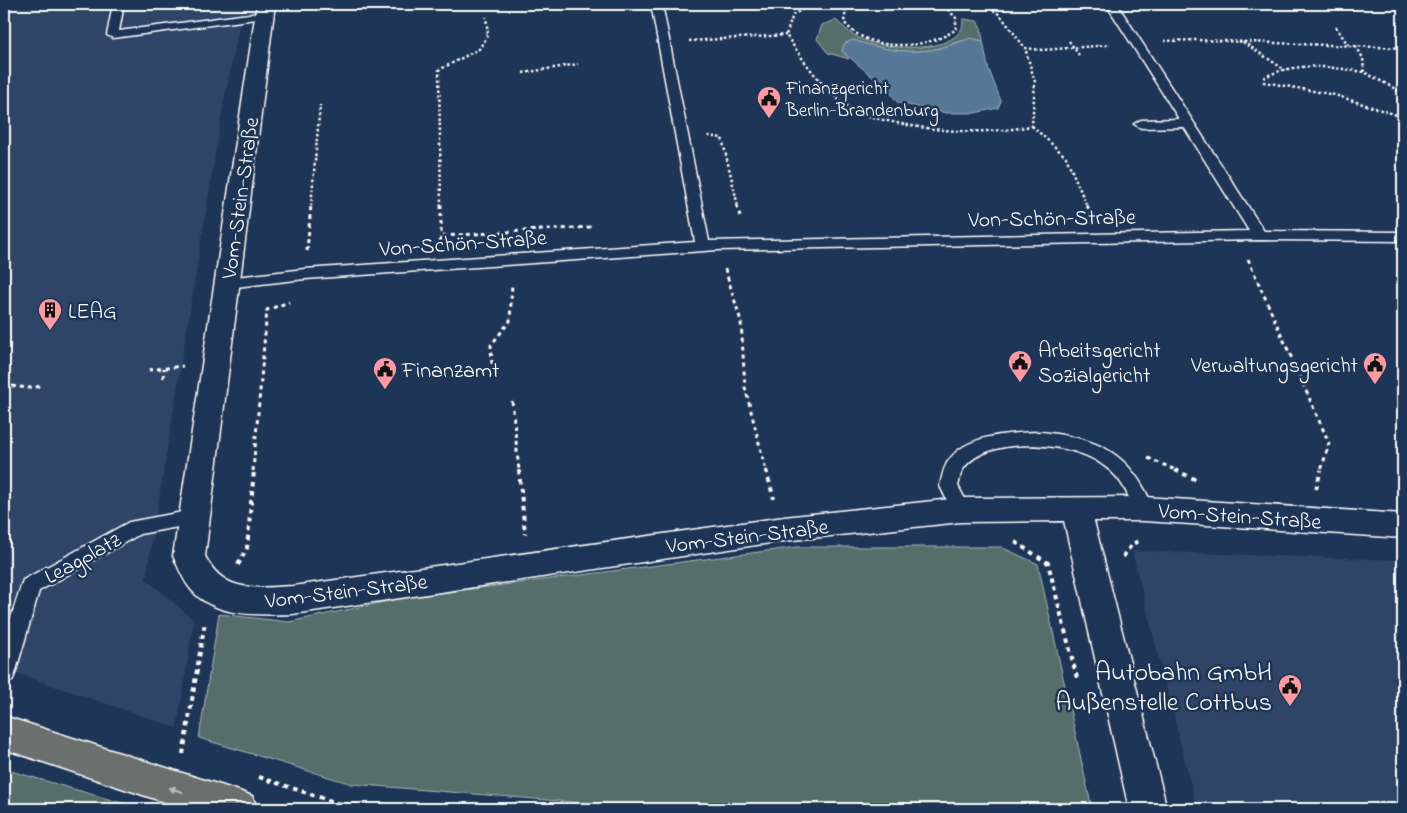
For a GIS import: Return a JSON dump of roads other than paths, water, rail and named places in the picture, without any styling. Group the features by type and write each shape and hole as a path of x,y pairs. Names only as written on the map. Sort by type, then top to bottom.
{"main road":[{"path":"4,732 239,809"}],"street":[{"name":"Vom-Stein-Straße","path":"265,10 189,556 201,580 221,596 256,602 293,600 528,564 784,529 961,510 1144,509 1403,526"},
{"path":"1076,509 1148,809"}],"lane":[{"path":"118,4 113,35 265,10"},
{"path":"656,4 702,246"},
{"path":"1112,4 1259,234"},
{"path":"1142,124 1189,124"},
{"name":"Von-Schön-Straße","path":"227,283 305,274 718,245 1259,234 1403,237"},
{"path":"968,240 974,255"},
{"path":"961,510 950,486 956,465 980,447 1018,438 1032,437 1084,446 1099,454 1122,470 1140,492 1144,509"},
{"name":"Leagplatz","path":"4,674 30,586 136,527 193,518"}],"place":[{"name":"Finanzgericht Berlin-Brandenburg","path":"769,119"},
{"name":"LEAG","path":"50,331"},
{"name":"Arbeitsgericht Sozialgericht","path":"1020,383"},
{"name":"Verwaltungsgericht","path":"1375,385"},
{"name":"Finanzamt","path":"385,390"},
{"name":"Autobahn GmbH Außenstelle Cottbus","path":"1290,707"}]}
